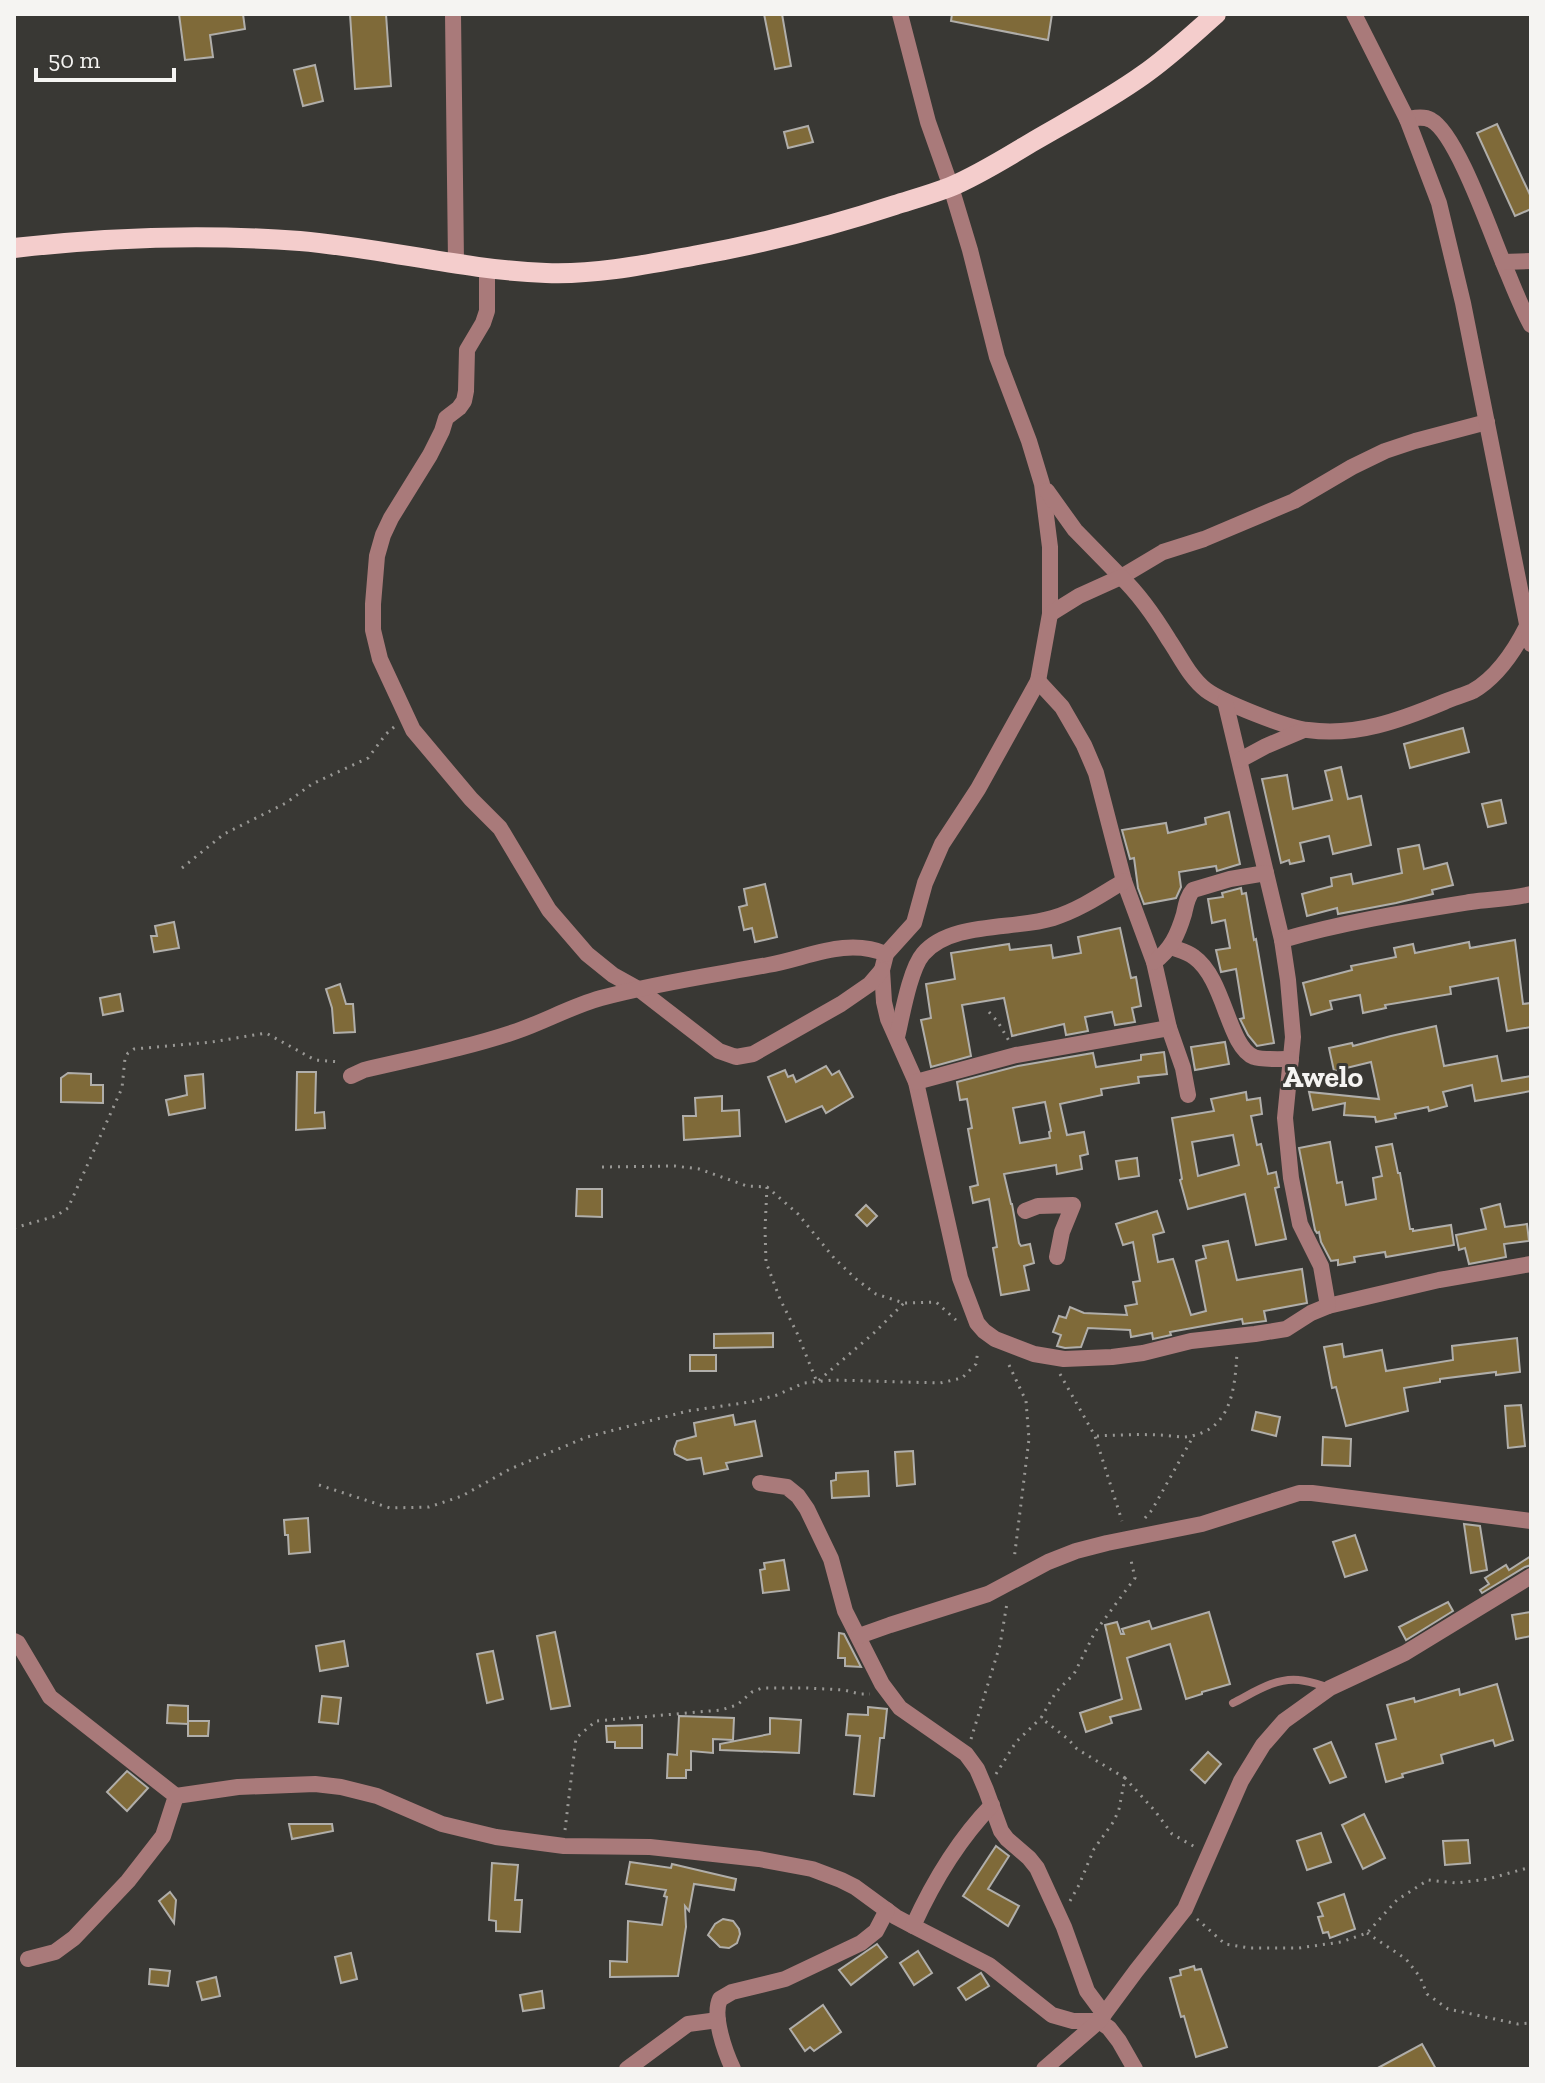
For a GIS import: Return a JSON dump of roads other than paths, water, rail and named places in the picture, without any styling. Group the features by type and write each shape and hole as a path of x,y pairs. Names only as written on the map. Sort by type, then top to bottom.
{"main road":[{"path":"14,248 96,239 152,237 285,241 487,268 549,273 679,259 804,232 951,187 1130,83 1216,14"}],"street":[{"path":"453,14 456,262"},
{"path":"487,268 487,311 467,350 464,401 446,418 430,455 387,527 377,556 373,630 380,659 418,738 500,828 549,910 595,961 640,990 719,1051 741,1057 753,1054 870,984 914,923 930,869 942,844 978,789 1038,681 1050,614 1050,547 1042,484 997,357 970,250 928,122 900,14"},
{"path":"1354,14 1407,119 1439,203 1463,303 1531,644"},
{"path":"1407,119 1422,117 1431,120 1447,135 1531,325"},
{"path":"1503,262 1531,261"},
{"path":"1050,614 1163,552 1204,539 1294,501 1385,451 1487,422"},
{"path":"1042,484 1075,530 1145,603 1204,688 1225,701 1304,730 1366,729 1473,691 1504,662 1518,645 1527,626"},
{"path":"1038,681 1062,707 1092,761 1124,881 1154,962 1188,1095"},
{"path":"1225,701 1282,940 1293,1037 1285,1118 1294,1198 1300,1224 1321,1266 1328,1306"},
{"path":"1240,760 1304,730"},
{"path":"1154,962 1171,947 1193,890 1266,873"},
{"path":"897,1037 918,962 931,947 970,931 1050,919 1076,910 1124,881"},
{"path":"1282,940 1323,928 1414,910 1531,894"},
{"path":"347,1069 364,1070 473,1045 521,1030 581,1004 686,979 770,965 845,947 867,947 884,962 884,1002 888,1019 916,1082 960,1278 972,1312 990,1335 1050,1358 1143,1353 1191,1341 1286,1329 1328,1306 1439,1280 1531,1264"},
{"path":"1171,947 1194,957 1215,982 1235,1037 1244,1049 1254,1057 1291,1059"},
{"path":"916,1082 1016,1055 1169,1028"},
{"path":"1025,1211 1038,1206 1073,1205 1062,1232 1057,1257"},
{"path":"760,1483 792,1489 807,1509 831,1559 845,1611 882,1684 900,1708 966,1754 977,1769 1007,1839 1037,1868 1060,1918 1087,1991 1135,2069"},
{"path":"859,1636 974,1599 1011,1583 1031,1570 1090,1547 1202,1524 1299,1493 1531,1521"},
{"path":"1044,2069 1102,2018 1185,1909 1241,1781 1263,1745 1291,1715 1330,1688 1405,1653 1531,1576"},
{"path":"14,1641 50,1697 176,1796 266,1785 315,1784 377,1796 442,1824 496,1837 564,1846 650,1847 746,1857 812,1869 855,1887 913,1926 989,1965 1052,2015 1073,2021 1102,2018"},
{"path":"28,1959 64,1946 128,1881 163,1836 176,1796"},
{"path":"913,1926 924,1901 989,1798"},
{"path":"733,2069 718,2020 717,2004 724,1996 785,1979 861,1943 876,1931 887,1910"},
{"path":"627,2069 688,2024 718,2020"}],"lane":[{"path":"1233,1703 1286,1680 1301,1680 1330,1688"}],"district":[{"name":"Awelo","path":"1323,1077"}]}
